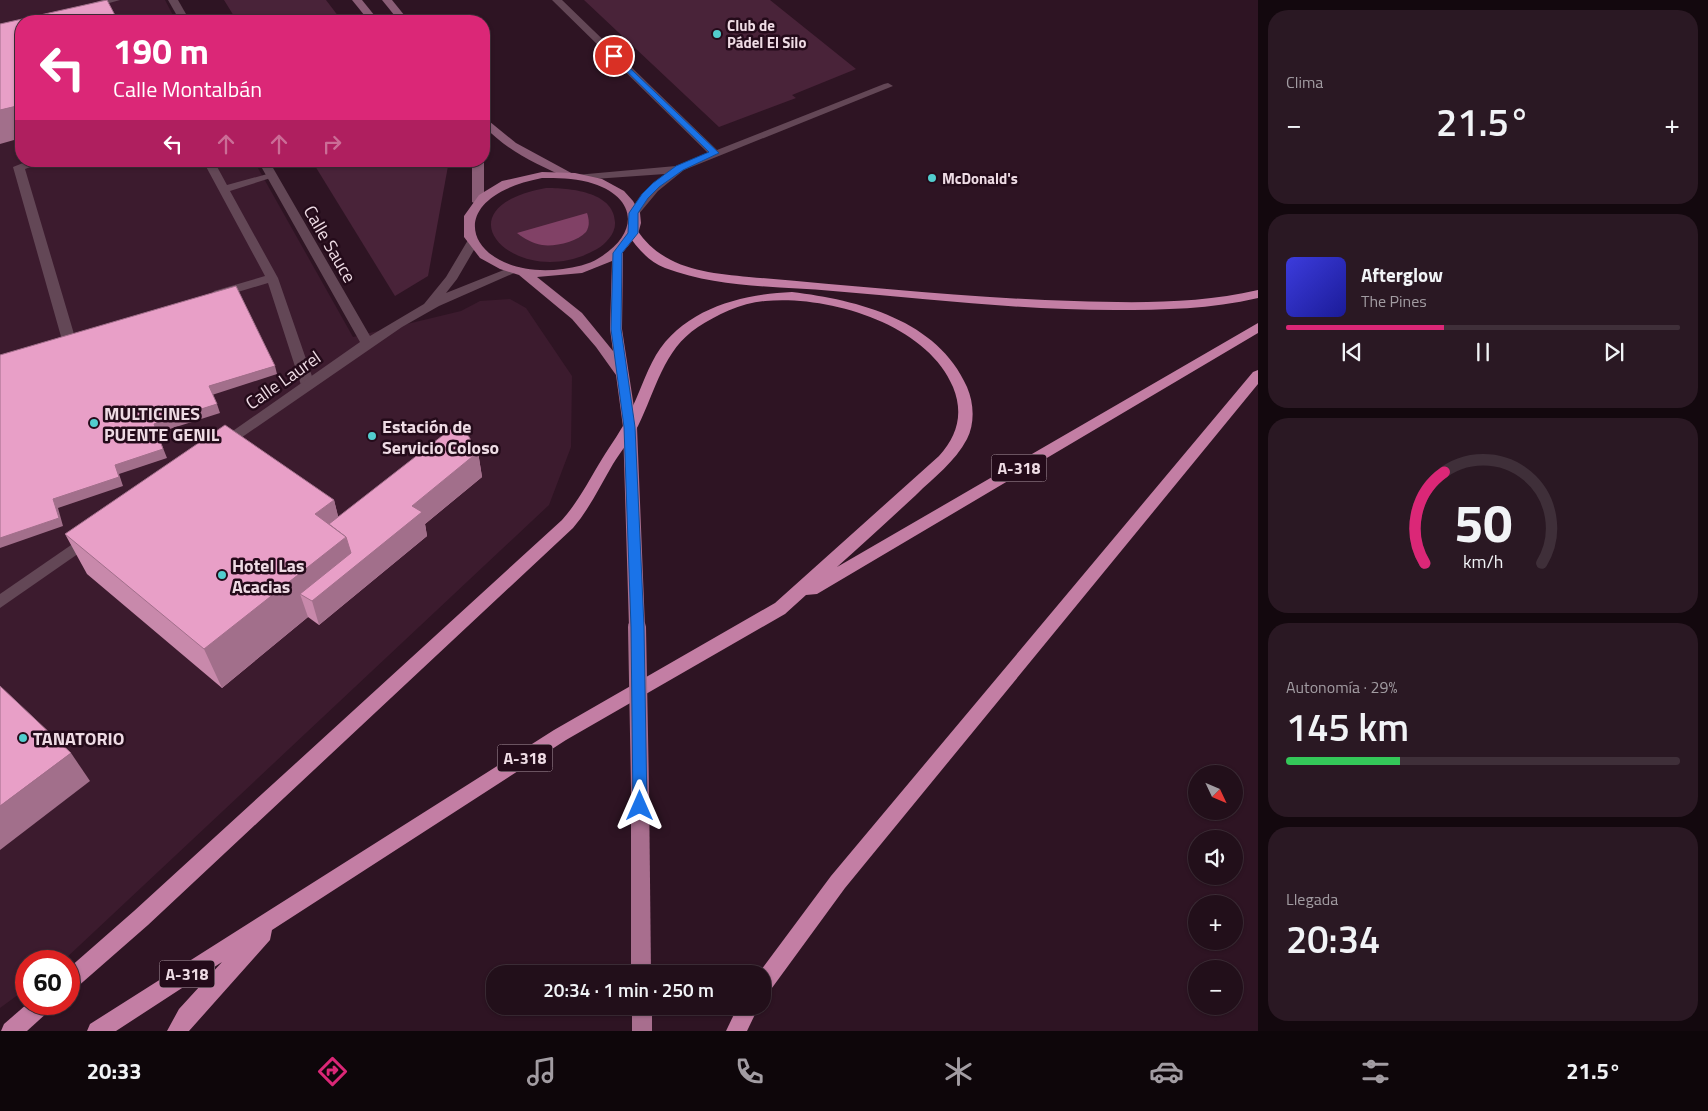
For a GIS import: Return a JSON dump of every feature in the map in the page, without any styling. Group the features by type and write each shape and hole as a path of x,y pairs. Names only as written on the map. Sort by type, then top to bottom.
{"highway":[{"path":"633,233 642,248 654,258 670,265 736,278 1072,307 1165,306 1258,294"},
{"path":"80,971 528,562 579,510 630,427 646,396 653,371 670,344 693,324 724,308 766,297 800,298 848,306 885,318 921,338 944,357 960,380 966,410 961,438 942,461 868,532 779,609"},
{"name":"A-318","path":"97,1031 560,735 779,609 1258,327"},
{"path":"771,973 838,882 1258,375"},
{"path":"177,1031 186,1016 278,917"},
{"path":"11,1031 29,1015"},
{"path":"736,1031 744,1015"}],"main road":[{"path":"542,175 575,176 605,185 624,197 634,213 633,233 618,253 599,264 575,271 548,274 519,271 496,263 482,254 472,243 468,232 468,222 478,202 495,189 517,180 542,175"},
{"path":"618,253 616,329 630,427 637,627 642,965"},
{"path":"519,271 577,316 601,344 622,376"},
{"path":"642,1015 642,1031"}],"street":[{"path":"77,8 115,0"},
{"path":"173,0 182,15"},
{"path":"358,0 369,15"},
{"path":"387,0 399,15"},
{"path":"557,0 714,153"},
{"path":"634,213 656,185 680,168 888,86"},
{"path":"490,129 514,147 575,176 646,173 680,168"},
{"path":"19,167 69,340 97,332"},
{"path":"211,167 272,278 308,385"},
{"name":"Calle Sauce","path":"266,167 367,343"},
{"path":"478,167 478,202"},
{"path":"223,190 271,176"},
{"path":"425,308 451,279 472,243"},
{"path":"425,308 464,289 519,271"},
{"path":"207,298 272,278"},
{"name":"Calle Laurel","path":"211,453 367,343 425,308"},
{"path":"0,602 105,528"}],"shaded area":[{"path":"0,0 165,0 173,15 15,15 15,167 257,167 353,337 461,311 480,301 510,299 526,308 572,376 571,447 549,505 75,950 15,950 15,997 0,1008"},
{"path":"224,0 326,0 337,15 233,15"},
{"name":"Club de Pádel El Silo","path":"584,0 770,0 856,69 792,95 796,98 719,127"},
{"path":"316,167 448,167 428,276 395,296"},
{"path":"546,188 588,193 607,204 613,212 615,222 610,238 597,249 568,260 540,261 517,255 500,243 491,228 495,213 512,198"},
{"path":"587,213 589,222 586,232 577,239 565,243 542,245 517,233"}],"building":[{"path":"107,0 115,15 40,15"},
{"path":"15,21 15,106 0,110 0,24"},
{"name":"MULTICINES PUENTE GENIL","path":"236,286 275,366 209,386 217,404 154,424 163,449 115,465 119,477 53,499 59,518 0,538 0,355"},
{"path":"460,422 478,452 412,506 422,512 312,601 300,594 351,553 346,537 329,524"},
{"name":"Hotel Las Acacias","path":"225,425 334,500 315,514 346,537 204,649 65,534"},
{"path":"0,686 71,753 0,806"}],"place":[{"name":"Club de Pádel El Silo","path":"717,34"},
{"name":"McDonald's","path":"932,178"},
{"name":"MULTICINES PUENTE GENIL","path":"94,423"},
{"name":"Estación de Servicio Coloso","path":"372,436"},
{"name":"Hotel Las Acacias","path":"222,575"},
{"name":"TANATORIO","path":"23,738"}],"route":[{"path":"614,56 714,153 680,168 656,185 645,196 634,213 633,233 618,253 616,329 630,427 637,627 640,806"}]}
